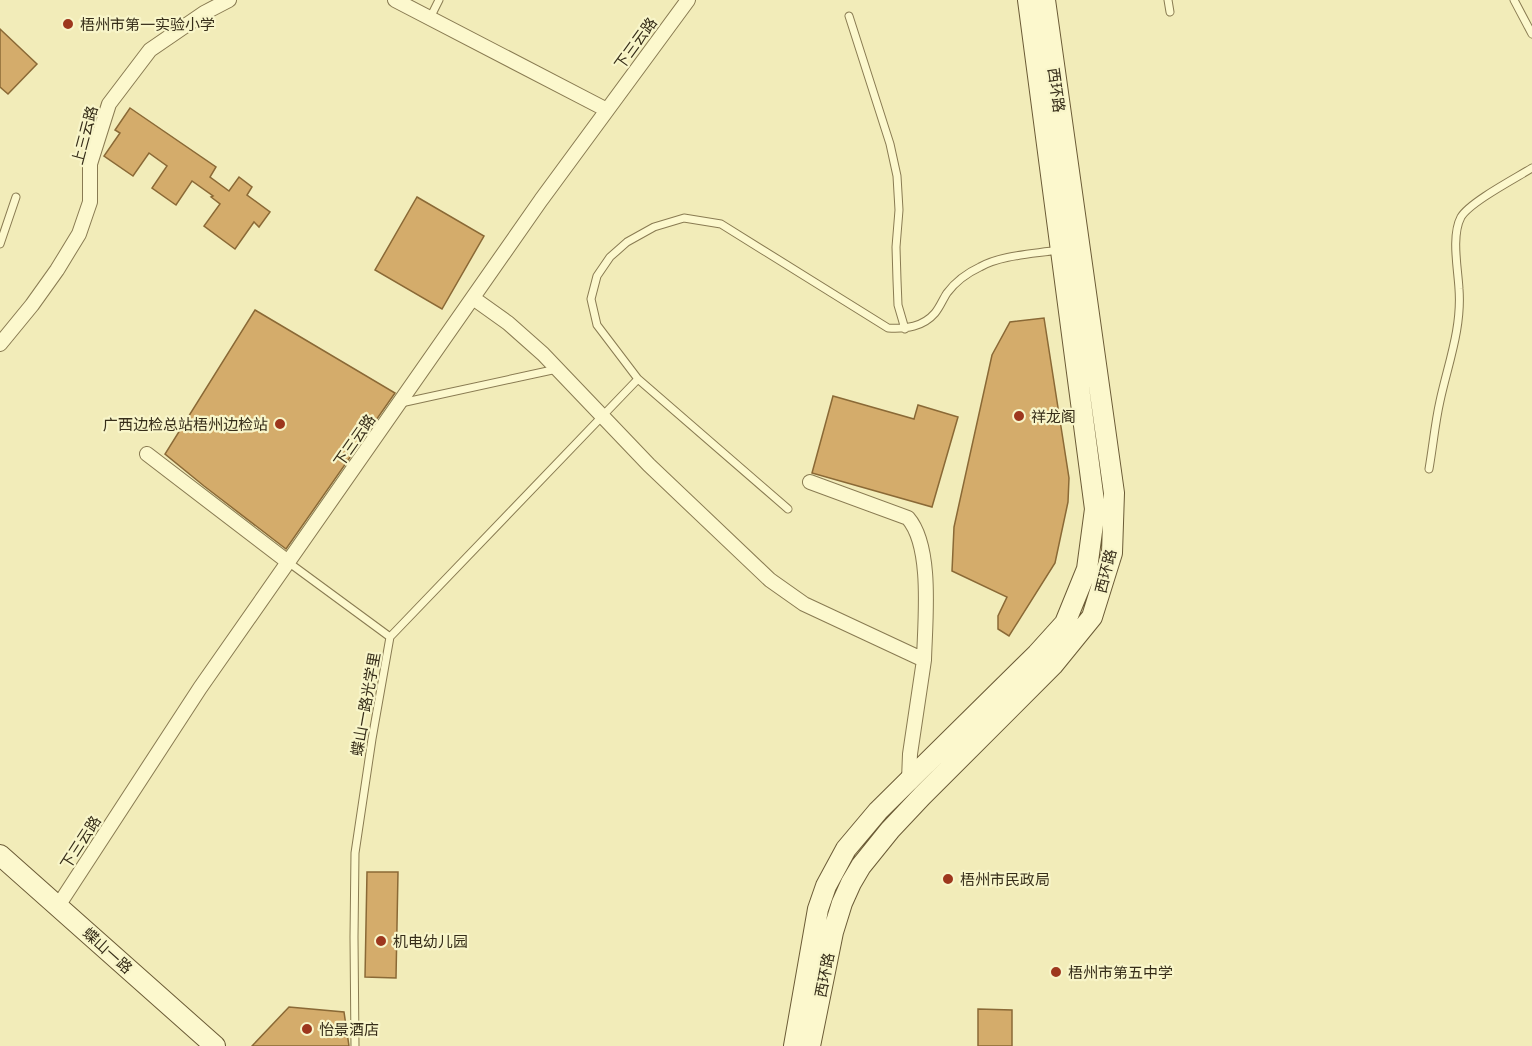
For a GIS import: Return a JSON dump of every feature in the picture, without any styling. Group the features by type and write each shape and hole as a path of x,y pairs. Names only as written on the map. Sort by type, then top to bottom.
{"main road":[{"name":"西环路","path":"794,1046 818,909 826,886 846,849 878,811 1038,654 1065,623 1088,569 1095,509 1028,0"},
{"name":"西环路","path":"810,1046 832,932 842,903 861,866 922,796 1053,665 1092,617 1112,553 1114,493 1045,0"},
{"name":"蝶山一路","path":"0,855 215,1046"}],"street":[{"name":"上三云路","path":"0,344 57,270 78,234 90,202 90,164 109,104 150,50 204,13 229,0"},
{"path":"394,0 607,110"},
{"name":"下三云路","path":"57,906 200,688 541,200 688,0"},
{"path":"473,298 508,323 543,354 649,465 770,580 804,604 924,660"},
{"path":"147,454 288,562"},
{"path":"810,482 908,518 915,526 922,549 926,585 924,660 910,753 909,780 922,796"}],"lane":[{"path":"430,18 439,0"},
{"path":"1168,0 1170,12"},
{"path":"1514,0 1532,34"},
{"path":"849,16 890,144 897,176 898,304 905,329"},
{"path":"1429,469 1440,403 1458,329 1460,299 1456,258 1457,235 1461,218 1470,207 1532,168"},
{"path":"0,244 16,197"},
{"path":"788,508 638,380 597,326 591,299 597,276 610,257 627,242 654,227 684,218 721,224 888,328 905,329 919,325 934,314 948,292 961,278 983,265 1004,259 1060,250"},
{"path":"399,403 557,369"},
{"name":"蝶山一路光学里","path":"355,1046 355,853 390,637 638,380"},
{"path":"288,562 390,637"}],"building":[{"path":"0,29 37,64 8,94 0,87"},
{"path":"130,108 216,167 210,177 229,191 239,177 252,187 247,195 270,212 259,227 254,222 235,249 204,226 220,204 192,181 176,205 152,188 167,166 149,153 133,176 104,156 120,133 115,130"},
{"path":"417,197 484,236 442,309 375,270"},
{"name":"广西边检总站梧州边检站","path":"255,310 395,393 286,549 165,454"},
{"name":"祥龙阁","path":"1044,318 1069,478 1068,502 1055,563 1009,636 998,629 998,616 1007,597 952,571 954,527 992,355 1010,322"},
{"path":"833,396 914,419 918,405 958,417 932,507 812,473"},
{"path":"367,872 398,872 396,978 365,977"},
{"name":"怡景酒店","path":"289,1007 344,1012 349,1046 252,1046"},
{"path":"978,1009 1012,1010 1012,1046 978,1046"}],"place":[{"name":"梧州市第一实验小学","path":"68,24"},
{"name":"祥龙阁","path":"1019,416"},
{"name":"广西边检总站梧州边检站","path":"280,424"},
{"name":"梧州市民政局","path":"948,879"},
{"name":"机电幼儿园","path":"381,941"},
{"name":"梧州市第五中学","path":"1056,972"},
{"name":"怡景酒店","path":"307,1029"}]}
